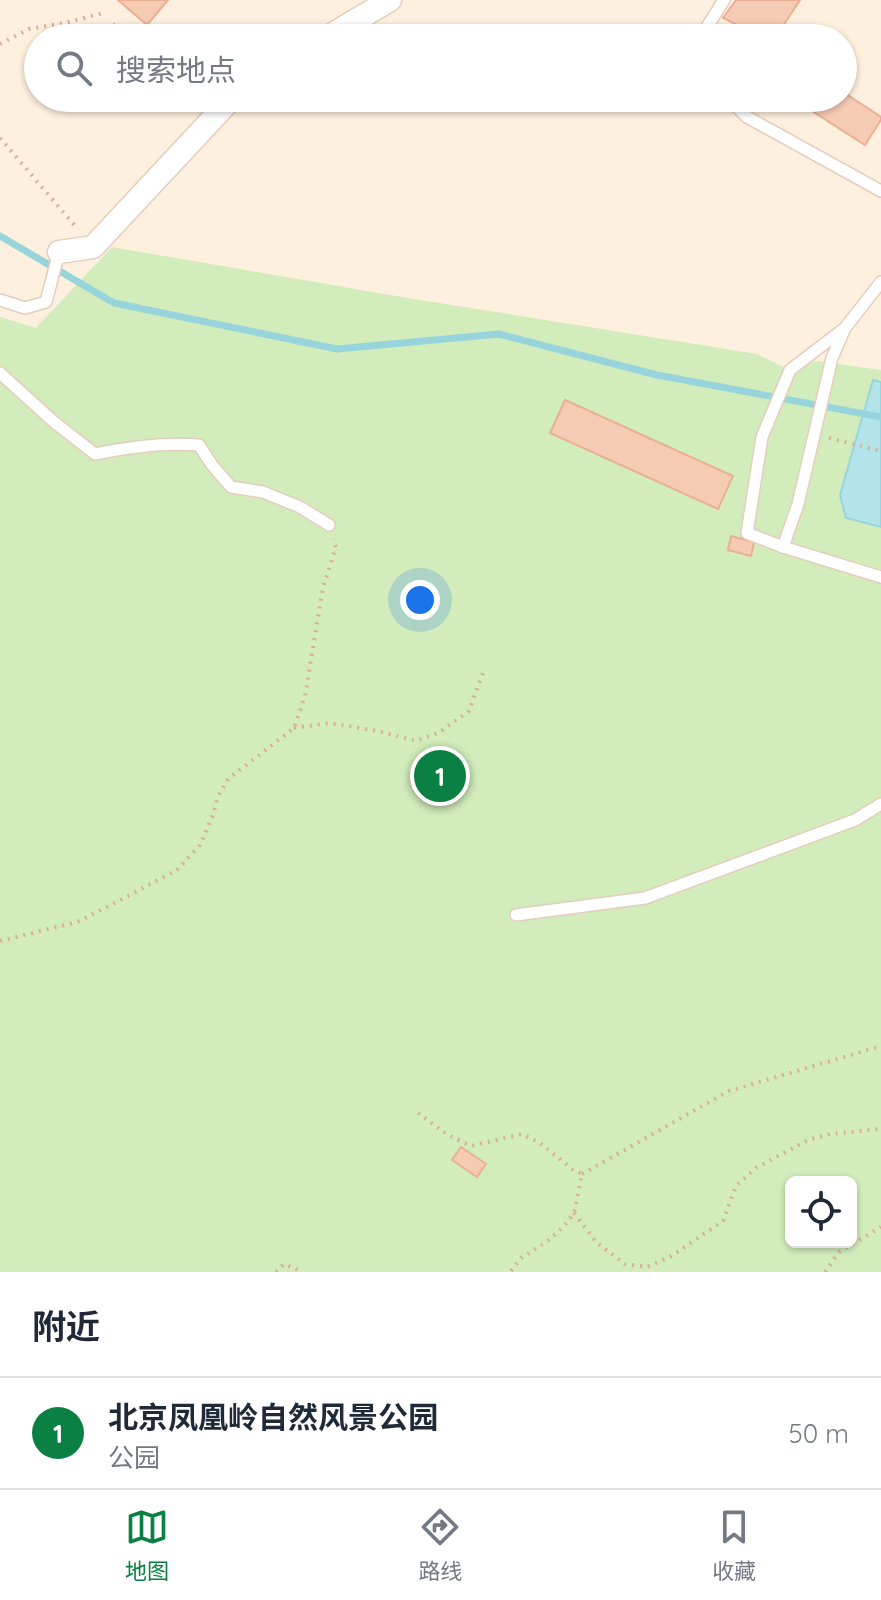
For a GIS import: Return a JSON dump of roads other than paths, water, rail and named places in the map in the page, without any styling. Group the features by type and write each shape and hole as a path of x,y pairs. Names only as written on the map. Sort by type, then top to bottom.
{"street":[{"path":"350,24 390,0"},
{"path":"59,252 93,247 219,112"}],"lane":[{"path":"709,24 724,0"},
{"path":"742,112 881,191"},
{"path":"0,300 25,308 46,302 59,252"},
{"path":"881,282 845,328 790,370 762,437 747,533 881,577"},
{"path":"783,547 798,504 832,358 845,328"},
{"path":"0,373 95,454 130,447 199,445 231,487 263,492 300,507 329,525"},
{"path":"516,915 645,898 855,820 881,804"}],"water":[{"path":"873,380 881,382 881,527 846,518 840,495"}],"waterway":[{"path":"0,236 114,303 337,349 499,334 657,375 881,417"}],"place":[{"name":"北京凤凰岭自然风景公园","path":"440,776"}]}
